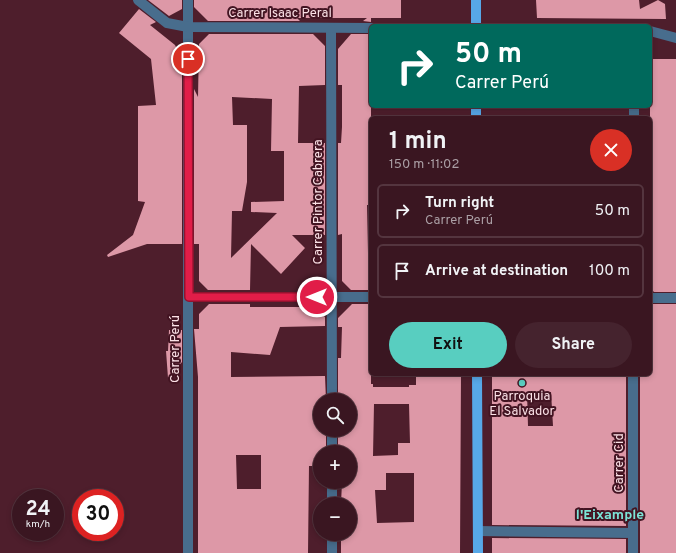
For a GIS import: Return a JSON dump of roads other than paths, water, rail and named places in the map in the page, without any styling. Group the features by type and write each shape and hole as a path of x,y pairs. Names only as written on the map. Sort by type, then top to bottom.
{"main road":[{"path":"476,0 476,24"},
{"path":"477,376 478,553"}],"street":[{"name":"Carrer Isaac Peral","path":"138,0 167,23 188,27 369,28"},
{"name":"Carrer Perú","path":"188,0 188,553"},
{"name":"Carrer Pintor Cabrera","path":"331,28 333,297 332,393"},
{"path":"652,32 676,38"},
{"path":"189,297 369,297"},
{"path":"652,298 676,298"},
{"name":"Carrer Cid","path":"633,376 633,553"},
{"path":"478,531 633,533"},
{"path":"332,541 332,553"}],"place":[{"name":"Parroquia El Salvador","path":"522,383"}],"district":[{"name":"l'Eixample","path":"610,515"}]}
